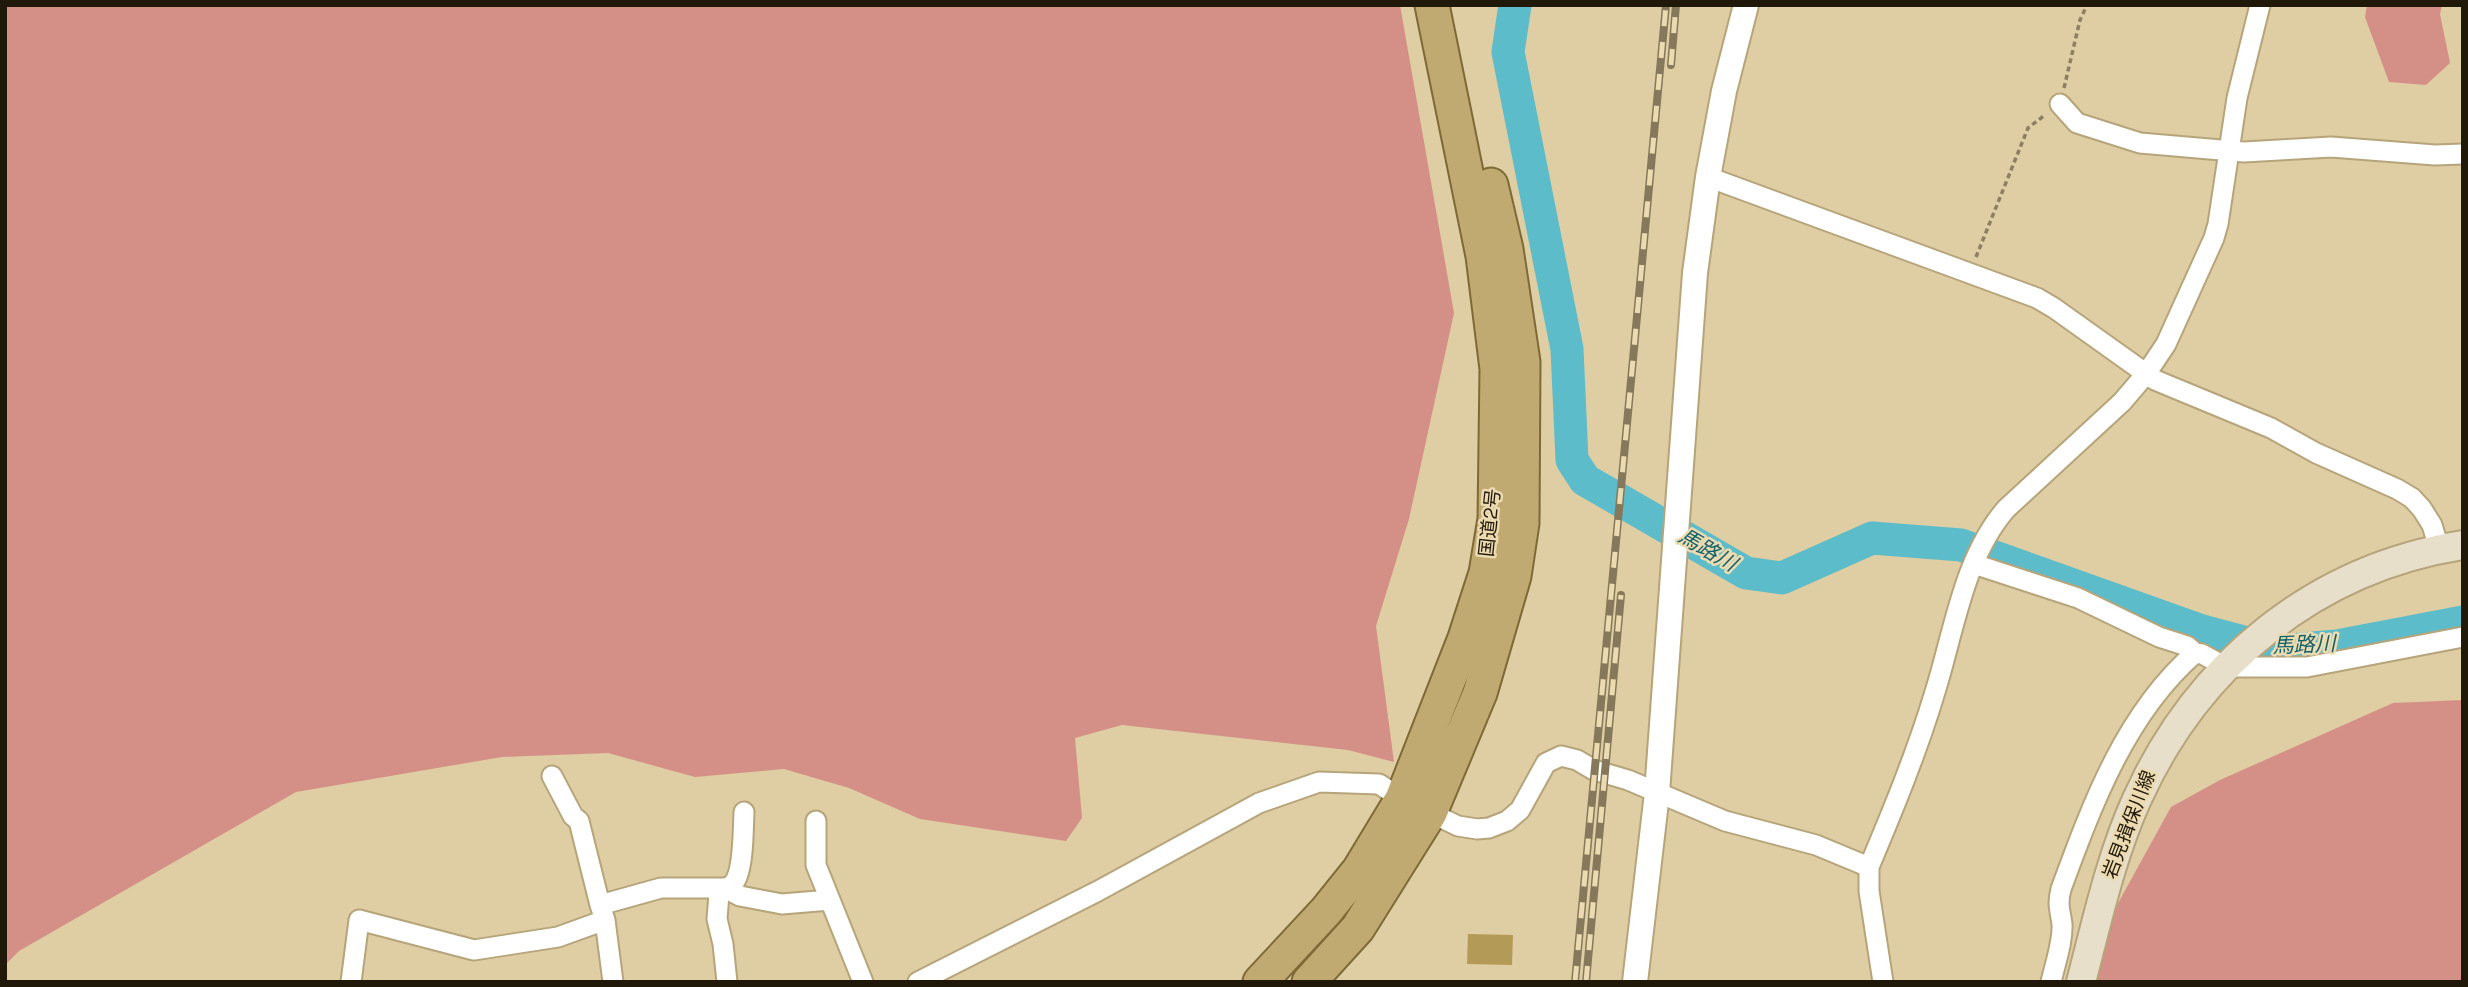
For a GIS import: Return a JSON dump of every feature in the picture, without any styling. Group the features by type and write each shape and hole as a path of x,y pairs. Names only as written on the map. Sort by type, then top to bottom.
{"highway":[{"name":"国道2号","path":"1259,982 1326,911 1416,806 1486,573 1495,519 1497,369 1483,256 1432,5"},
{"name":"国道2号","path":"1309,982 1358,928 1416,806 1480,693 1499,636 1514,576 1522,523 1524,362 1506,248 1450,5"}],"main road":[{"name":"岩見揖保川線","path":"2081,982 2103,897 2136,801 2156,760 2181,720 2210,684 2267,628 2326,590 2384,565 2451,547"}],"street":[{"path":"1635,982 1657,793 1695,273 1708,177 1724,90 1746,5"},
{"path":"1883,982 1869,891 1869,867 1935,692 1975,561 1990,528 2006,509 2122,401 2166,344 2214,238 2237,98 2260,5"},
{"path":"2060,104 2077,123 2140,143 2230,152 2331,147 2435,155 2463,154"},
{"path":"1708,177 2017,289 2054,307 2155,380 2271,428 2316,453 2412,498 2451,547"},
{"path":"1975,561 2078,598 2159,636 2187,646 2195,653 2232,661 2307,667 2463,637"},
{"path":"2051,982 2061,932 2058,901 2107,774 2125,739 2146,708 2195,653"},
{"path":"918,982 1098,891 1259,803 1319,782 1379,784 1458,826 1477,829 1507,821 1520,810 1546,764 1560,756 1628,780 1725,821 1816,845 1869,867"},
{"path":"552,776 573,816 579,821 602,913 613,982"},
{"path":"727,982 718,919 719,894 733,883 737,875 743,848 744,812"},
{"path":"816,821 816,865 863,982"},
{"path":"351,982 359,920 474,950 558,937 602,913 661,888 724,888 740,896 782,904 830,900"}],"path":[{"path":"1970,272 2028,128 2060,104 2080,20 2087,5"}],"shaded area":[{"path":"5,5 1400,5 1454,313 1409,519 1376,626 1394,762 1348,750 1122,725 1075,738 1082,818 1066,841 920,819 849,788 784,769 695,777 608,753 502,757 296,792 19,951 5,965"},
{"path":"2367,5 2442,5 2440,14 2450,63 2426,85 2389,82 2365,17"},
{"path":"2463,700 2463,982 2095,982 2117,905 2171,807 2220,780 2393,703"}],"building":[{"path":"1468,934 1513,935 1512,965 1467,964"}],"waterway":[{"name":"馬路川","path":"1515,5 1508,52 1567,349 1572,460 1585,480 1746,573 1782,578 1872,538 1961,545 2202,631 2277,651 2337,646 2463,622"}],"railway":[{"path":"1575,982 1666,5"},
{"path":"1671,65 1676,5"},
{"path":"1586,982 1621,595"}]}
